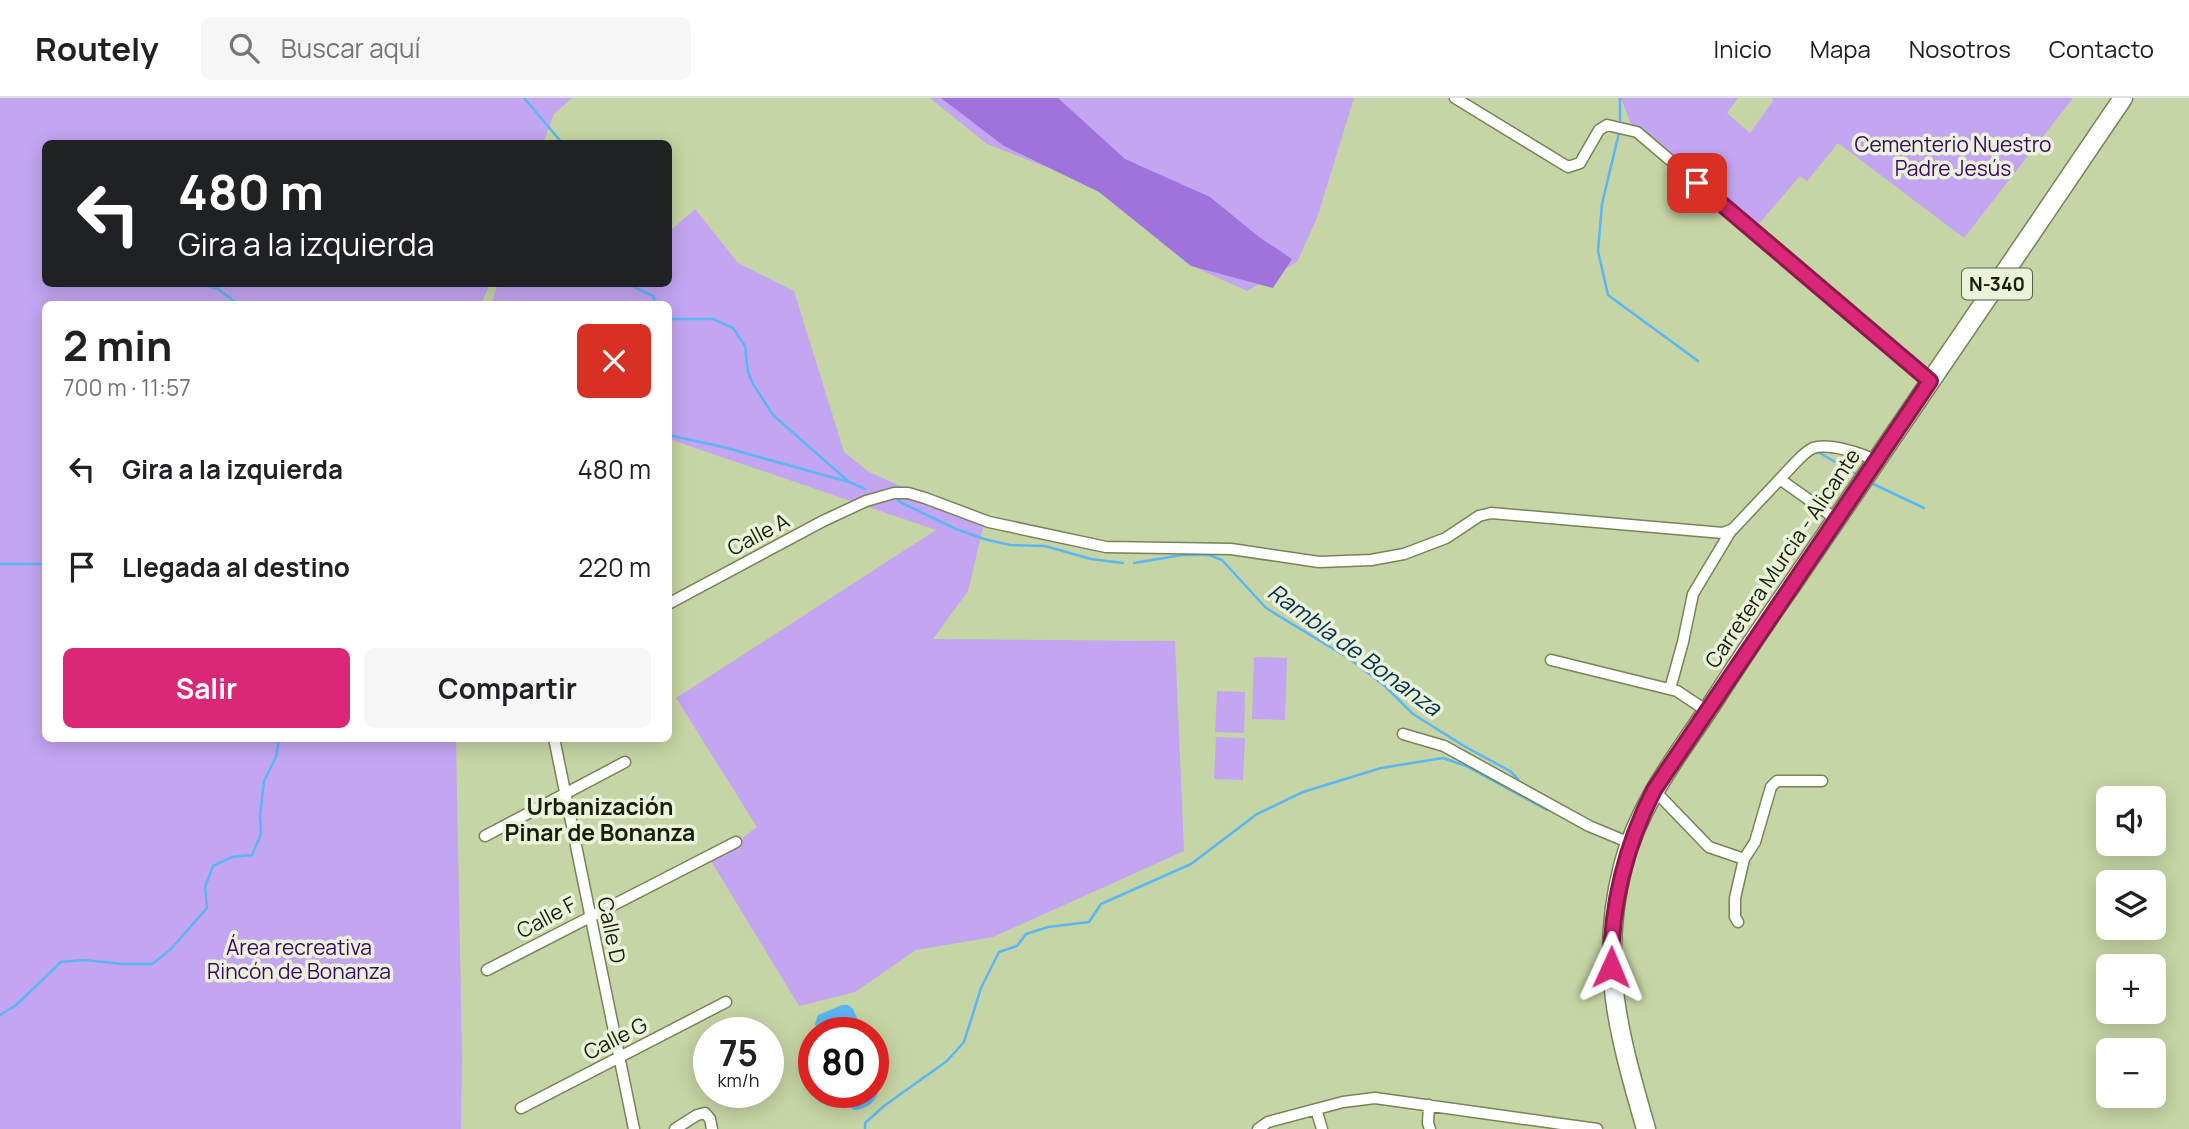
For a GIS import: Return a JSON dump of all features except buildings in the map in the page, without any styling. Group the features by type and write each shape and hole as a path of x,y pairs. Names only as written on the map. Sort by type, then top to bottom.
{"highway":[{"name":"Carretera Murcia - Alicante","path":"1646,1129 1614,1005 1611,967 1616,897 1630,843 1654,790 2123,98"}],"street":[{"path":"1455,98 1568,167 1580,163 1599,130 1607,125 1637,132 1930,381"},
{"path":"1670,689 1693,594 1733,529 1805,452 1815,447 1864,454 1873,465"},
{"path":"1781,480 1836,519"},
{"name":"Calle A","path":"672,602 884,494 908,493 989,522 1106,547 1231,549 1319,562 1371,560 1404,554 1446,538 1479,516 1491,513 1711,534 1733,529"},
{"path":"1551,660 1677,691 1707,711"},
{"path":"1403,734 1444,746 1589,826 1630,843"},
{"name":"Calle D","path":"555,742 634,1129"},
{"path":"485,836 625,762"},
{"path":"1738,922 1735,917 1735,898 1744,859 1755,842 1773,784 1777,781 1822,781"},
{"path":"1654,790 1709,847 1744,859"},
{"name":"Calle F","path":"487,970 736,842"},
{"name":"Calle G","path":"521,1108 726,1002"},
{"path":"1258,1129 1268,1122 1375,1098 1532,1124 1597,1129"},
{"path":"1429,1105 1430,1129"},
{"path":"1316,1110 1322,1129"},
{"path":"675,1129 705,1113 710,1119 712,1129"}],"green space":[{"name":"Área recreativa Rincón de Bonanza","path":"0,98 572,98 554,114 544,140 42,140 42,287 489,287 482,301 42,301 42,742 456,742 461,1129 0,1129"},
{"path":"930,98 1354,98 1317,218 1297,262 1247,291 1188,264 1098,187 987,144"},
{"name":"Cementerio Nuestro Padre Jesús","path":"1621,98 1738,98 1727,113 1750,133 1773,101 1772,98 2073,98 1964,238 1838,143 1807,181 1800,176 1752,232 1632,127"},
{"path":"695,209 738,263 794,291 844,452 869,472 984,523 968,591 933,639 1175,641 1184,851 993,937 916,950 855,992 799,1006 711,861 757,827 676,698 936,530 672,440 672,301 492,301 497,287 672,287 672,229"},
{"path":"1254,657 1287,658 1285,720 1252,719"},
{"path":"1217,691 1245,692 1244,733 1215,732"},
{"path":"1216,737 1245,738 1243,780 1214,779"}],"shaded area":[{"path":"941,98 1058,98 1125,159 1210,197 1259,237 1292,259 1273,288 1191,266 1099,192 1004,146"}],"water":[{"path":"848,1005 856,1017 817,1017"}],"waterway":[{"path":"524,98 560,140"},
{"path":"1620,98 1620,120"},
{"path":"1619,133 1602,204 1598,251 1608,295 1698,361"},
{"name":"Rambla de Bonanza","path":"212,287 234,301"},
{"path":"634,287 653,296 655,301"},
{"path":"672,319 713,319 733,328 745,346 748,372 753,384 773,415 849,482"},
{"name":"Rambla de Bonanza","path":"672,436 723,447 849,482 865,489"},
{"path":"1818,452 1858,475"},
{"path":"1869,482 1924,508"},
{"name":"Rambla de Bonanza","path":"898,501 956,529 984,539 1010,545 1045,546 1091,559 1123,563"},
{"name":"Rambla de Bonanza","path":"1134,563 1182,555 1209,555 1222,560 1266,608 1350,659 1386,687 1413,714 1510,771 1518,779"},
{"path":"0,564 42,564"},
{"path":"0,1015 15,1006 61,962 84,960 152,964 170,950 207,908 205,887 213,866 232,857 252,855 261,834 264,781 276,757 278,742"},
{"path":"865,1129 865,1123 884,1106 947,1061 964,1042 981,988 999,952 1017,946 1026,934 1048,927 1089,922 1101,904 1191,864 1257,814 1303,792 1381,768 1443,758 1466,766 1547,810"}],"district":[{"name":"Urbanización Pinar de Bonanza","path":"600,819"}],"route":[{"path":"1611,967 1613,919 1624,864 1641,815 1654,790 1930,381 1697,183"}]}
